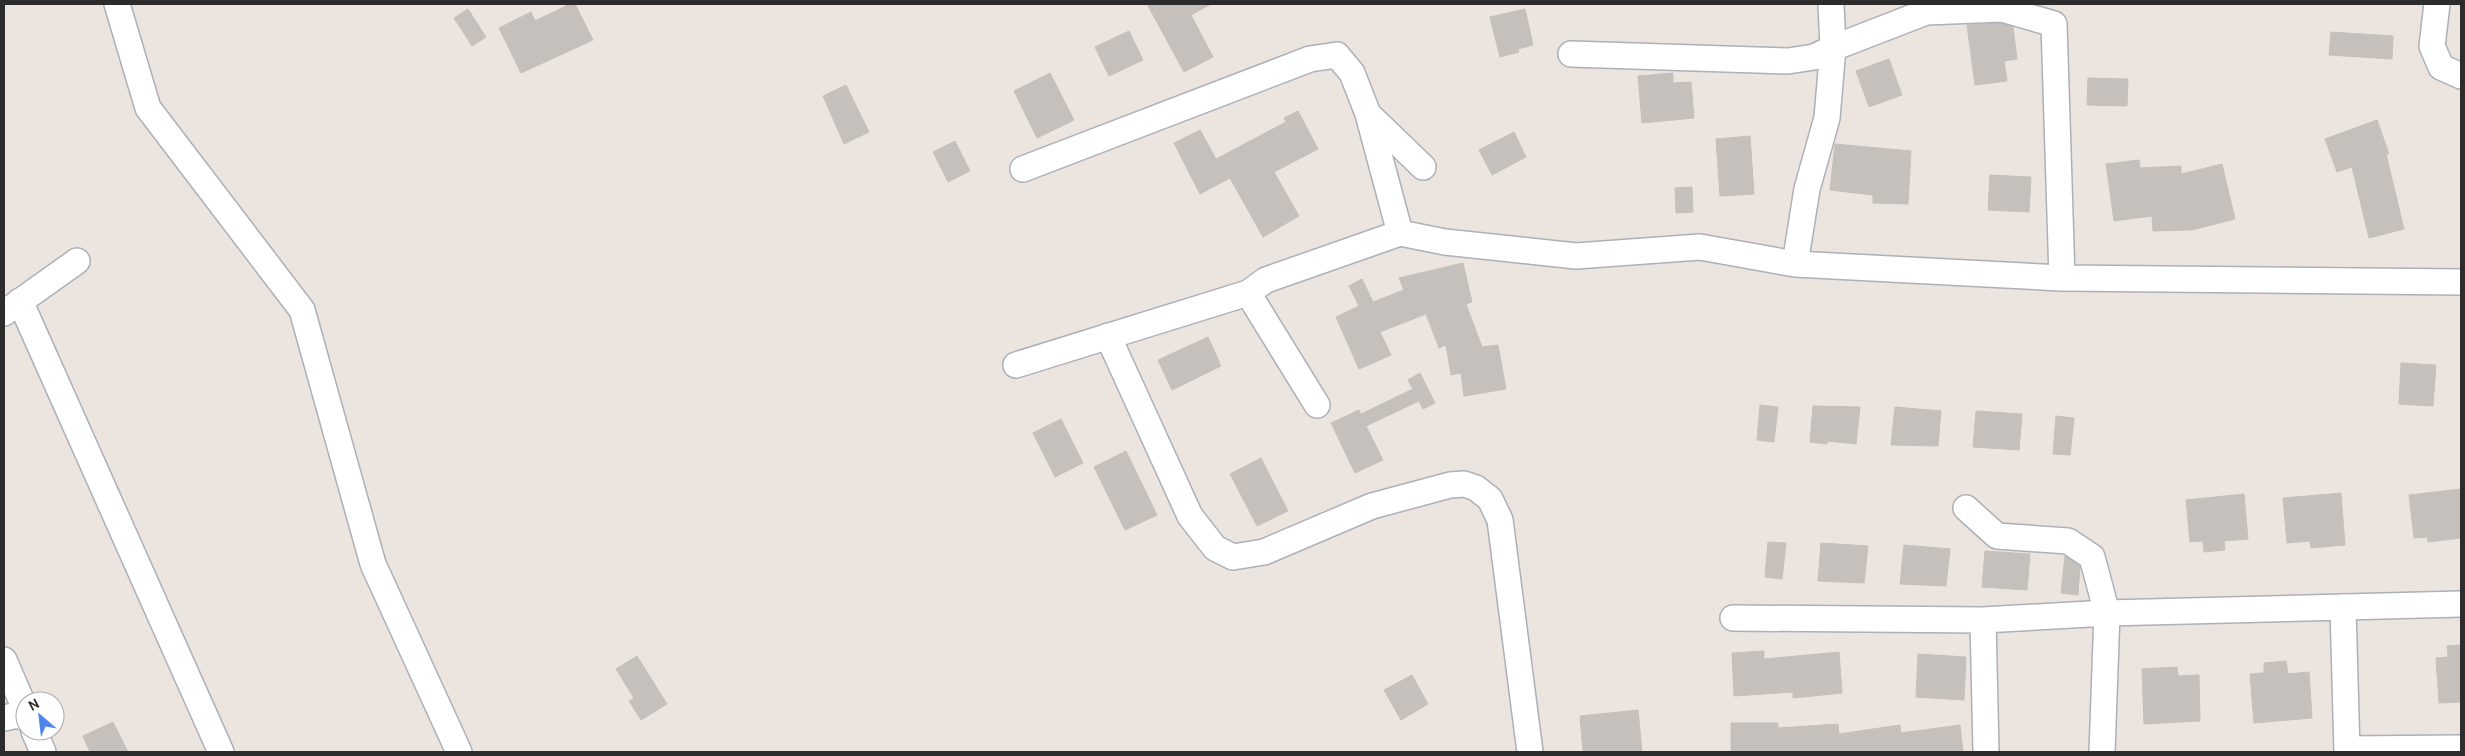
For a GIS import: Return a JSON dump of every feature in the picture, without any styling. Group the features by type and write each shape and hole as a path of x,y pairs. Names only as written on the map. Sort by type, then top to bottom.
{"street":[{"path":"117,4 148,108 302,310 373,564 459,752"},
{"path":"1795,264 1807,189 1827,118 1832,48 1831,4"},
{"path":"2437,4 2432,46 2441,67 2461,76"},
{"path":"1571,54 1788,61 1814,57 1832,48 1926,12 2002,9 2054,24 2062,278"},
{"path":"1023,169 1310,59 1337,55 1352,73 1368,114 1400,233"},
{"path":"1368,114 1423,168"},
{"path":"1016,365 1248,293 1266,280 1400,233 1445,242 1576,256 1700,247 1795,264 2062,278 2461,282"},
{"path":"77,261 12,307 221,752"},
{"path":"1248,293 1317,405"},
{"path":"1108,336 1190,516 1215,548 1233,558 1264,552 1372,506 1450,485 1464,484 1476,488 1490,500 1500,520 1530,752"},
{"path":"1966,508 1997,536 2068,541 2092,557 2107,613 2102,752"},
{"path":"1733,618 1983,620 2107,613 2461,604"},
{"path":"2343,607 2347,751 2461,748"},
{"path":"1983,620 1986,752"},
{"path":"4,660 17,691"}],"building":[{"path":"570,4 575,4 593,40 521,73 499,28 531,12 535,21"},
{"path":"1147,4 1211,4 1191,15 1213,57 1184,72"},
{"path":"468,9 486,37 472,46 454,18"},
{"path":"1525,9 1533,45 1518,49 1519,52 1500,57 1490,17"},
{"path":"2000,23 2013,27 2017,59 2004,61 2007,81 1975,85 1967,25"},
{"path":"1129,31 1143,60 1109,76 1095,47"},
{"path":"2331,32 2393,36 2392,59 2329,55"},
{"path":"1889,59 1902,95 1869,107 1856,71"},
{"path":"1050,73 1074,120 1037,138 1014,91"},
{"path":"1673,73 1673,83 1691,82 1694,118 1642,123 1638,76"},
{"path":"2088,78 2128,79 2127,106 2087,105"},
{"path":"846,85 869,132 844,144 823,96"},
{"path":"1298,111 1318,149 1274,172 1299,216 1263,237 1230,178 1200,194 1174,143 1200,130 1216,159 1286,122 1284,118"},
{"path":"2377,120 2389,154 2386,154 2404,229 2369,238 2352,167 2337,172 2325,139"},
{"path":"1514,132 1526,157 1492,175 1479,150"},
{"path":"1750,136 1754,194 1720,196 1716,139"},
{"path":"955,141 970,171 948,182 933,152"},
{"path":"1835,144 1911,151 1908,204 1873,203 1873,195 1830,190"},
{"path":"2139,160 2140,168 2181,166 2181,174 2222,164 2235,219 2192,230 2153,231 2152,216 2114,221 2106,164"},
{"path":"1990,175 2031,177 2029,212 1988,210"},
{"path":"1692,187 1693,212 1676,213 1675,188"},
{"path":"1463,263 1472,302 1466,304 1482,347 1498,345 1506,389 1464,396 1461,373 1451,375 1446,345 1439,348 1426,314 1380,332 1391,355 1359,369 1336,317 1359,306 1349,286 1362,279 1373,302 1404,290 1399,278"},
{"path":"1208,337 1221,366 1172,390 1158,360"},
{"path":"2401,363 2436,365 2433,406 2399,404"},
{"path":"1420,373 1435,403 1423,409 1419,401 1366,426 1383,460 1355,473 1331,423 1359,410 1361,414 1413,389 1408,380"},
{"path":"1760,405 1778,407 1774,442 1757,440"},
{"path":"1813,406 1860,407 1856,444 1827,441 1827,444 1810,442"},
{"path":"1895,407 1941,411 1938,446 1891,445"},
{"path":"1976,411 2022,414 2019,450 1973,447"},
{"path":"2056,416 2074,418 2070,455 2053,454"},
{"path":"1061,419 1083,463 1055,477 1033,433"},
{"path":"1126,451 1157,515 1125,530 1094,467"},
{"path":"1261,458 1288,511 1257,526 1230,474"},
{"path":"2461,489 2461,538 2428,542 2427,537 2414,538 2409,495"},
{"path":"2341,493 2345,545 2311,548 2310,541 2287,543 2283,498"},
{"path":"2244,494 2248,539 2224,541 2225,550 2204,552 2203,541 2190,542 2186,500"},
{"path":"1768,542 1786,543 1782,579 1765,577"},
{"path":"1821,543 1868,546 1864,583 1818,581"},
{"path":"1904,545 1950,549 1946,586 1900,584"},
{"path":"1985,551 2030,554 2027,590 1982,587"},
{"path":"2065,556 2080,566 2078,595 2061,593"},
{"path":"2461,645 2461,702 2439,703 2436,658 2448,657 2447,646"},
{"path":"1764,651 1764,659 1839,652 1842,693 1793,698 1793,692 1734,696 1732,653"},
{"path":"1918,654 1966,657 1964,700 1916,697"},
{"path":"637,656 667,704 641,720 629,701 634,698 616,669"},
{"path":"2286,661 2288,674 2309,672 2312,718 2254,723 2250,674 2264,673 2264,663"},
{"path":"2177,667 2178,676 2199,675 2200,721 2144,724 2142,669"},
{"path":"1412,675 1428,704 1401,720 1384,690"},
{"path":"1638,710 1642,752 1583,752 1580,716"},
{"path":"113,722 128,752 90,752 83,736"},
{"path":"1731,723 1778,723 1778,728 1838,724 1839,734 1900,725 1901,733 1960,725 1963,752 1731,752"}]}
